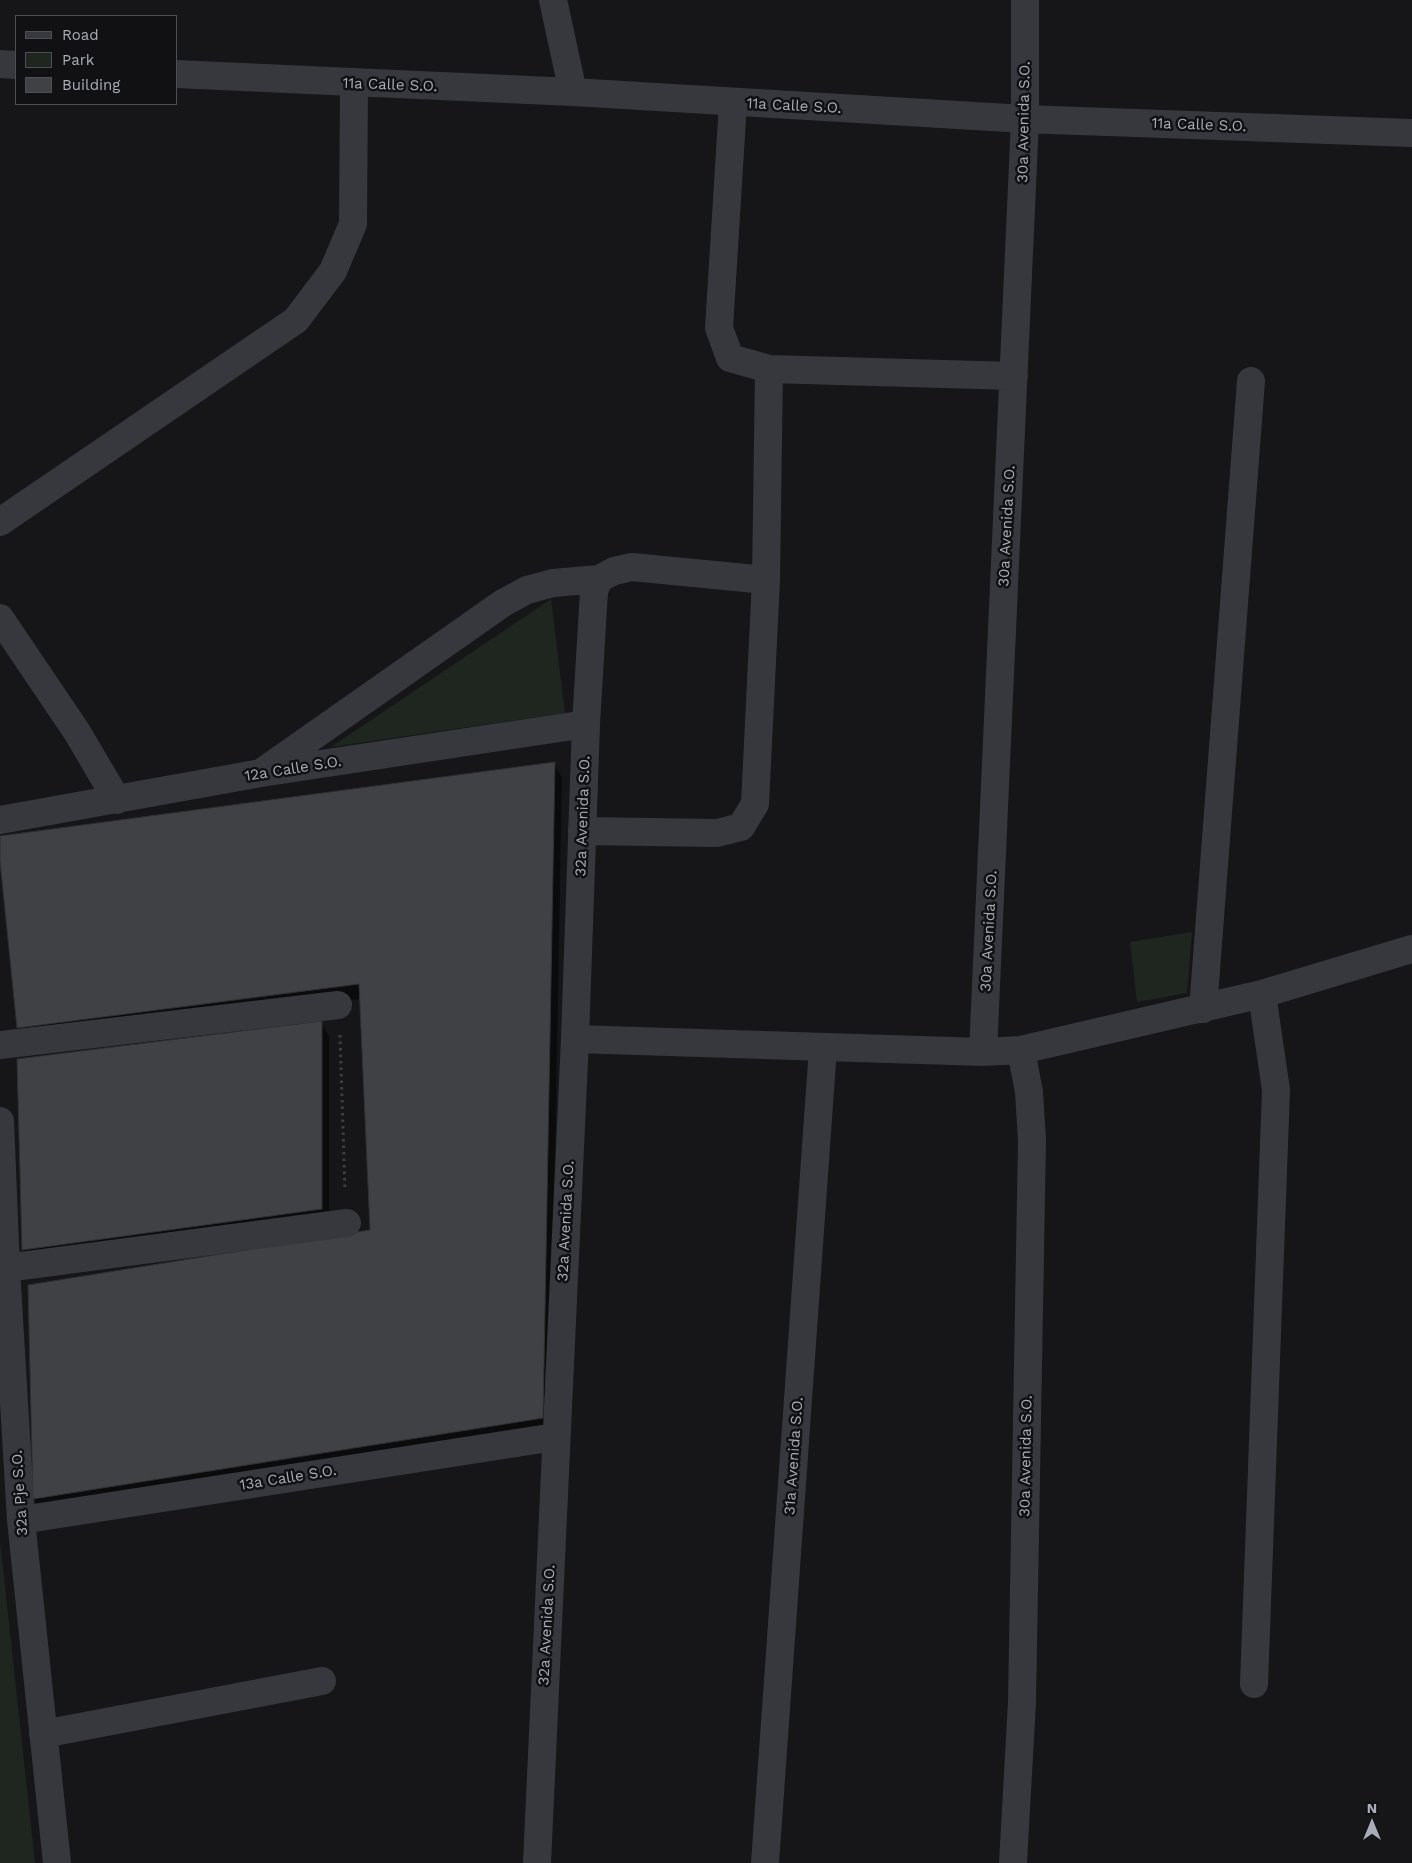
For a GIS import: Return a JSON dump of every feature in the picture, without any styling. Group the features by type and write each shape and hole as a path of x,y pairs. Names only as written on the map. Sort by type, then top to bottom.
{"street":[{"path":"553,0 573,92"},
{"name":"30a Avenida S.O.","path":"984,1052 1025,119 1025,0"},
{"path":"0,64 15,65"},
{"name":"11a Calle S.O.","path":"178,74 354,84 573,92 1025,119 1412,133"},
{"path":"0,522 296,320 333,272 353,224 354,84"},
{"path":"733,103 720,328 730,358 769,369 1014,376"},
{"path":"582,831 717,833 741,827 755,804 766,580 769,369"},
{"path":"1203,1008 1251,381"},
{"path":"261,773 503,603 527,590 553,583 599,579 614,571 632,567 766,580"},
{"name":"32a Avenida S.O.","path":"537,1863 555,1437 575,1039 586,724 594,591 599,579"},
{"path":"0,618 77,732 117,800"},
{"name":"12a Calle S.O.","path":"0,820 261,773 586,724"},
{"path":"575,1039 984,1052 1021,1050 1262,994 1412,949"},
{"path":"1254,1684 1276,1090 1262,994"},
{"path":"0,1045 338,1005"},
{"name":"31a Avenida S.O.","path":"765,1863 823,1048"},
{"name":"30a Avenida S.O.","path":"1014,1863 1022,1702 1032,1140 1029,1092 1021,1050"},
{"name":"32a Pje S.O.","path":"0,1121 6,1268 21,1520 57,1863"},
{"path":"6,1268 347,1223"},
{"name":"13a Calle S.O.","path":"21,1520 555,1437"},
{"path":"43,1734 322,1681"}],"path":[{"path":"338,1005 347,1223"}],"green space":[{"path":"551,599 565,713 331,747"},
{"path":"1192,932 1187,993 1137,1002 1130,942"},
{"path":"0,1540 35,1863 0,1863"}],"building":[{"path":"555,762 543,1418 33,1499 28,1285 370,1230 359,984 17,1028 0,861 0,836"},
{"path":"322,1021 322,1209 22,1250 17,1059"}]}
